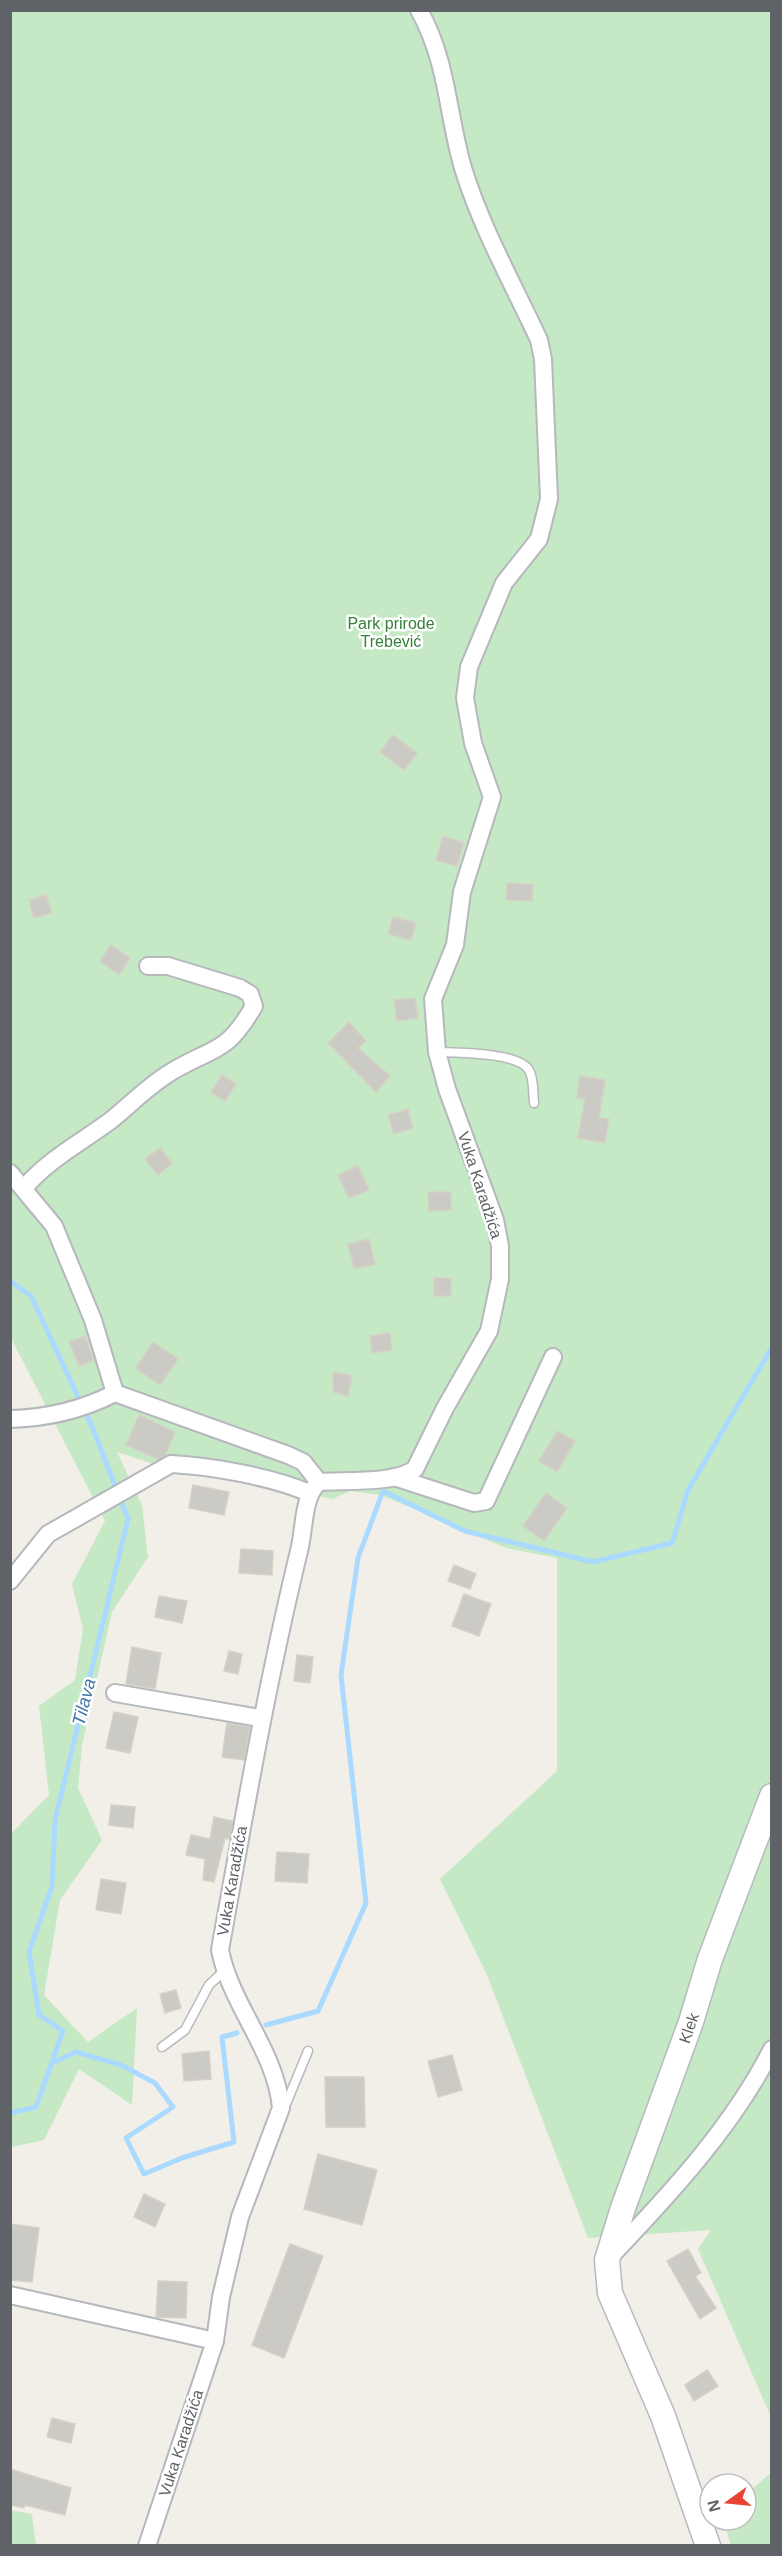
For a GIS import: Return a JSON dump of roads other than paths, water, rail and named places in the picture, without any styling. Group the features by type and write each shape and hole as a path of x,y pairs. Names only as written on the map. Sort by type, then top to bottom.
{"street":[{"name":"Vuka Karadžića","path":"147,2546 215,2341 221,2297 240,2217 281,2108 280,2093 269,2064 224,1971 220,1950 260,1718 314,1488 407,1475 415,1469 445,1408 472,1365 489,1332 500,1279 500,1246 495,1221 447,1089 436,1052 433,999 455,945 462,892 492,797 473,743 465,698 469,667 504,583 539,539 549,499 543,359 539,340 488,229 464,169 444,73 432,35 419,10"},
{"path":"24,1188 42,1168 110,1121 145,1090 172,1071 221,1048 240,1030 254,1006 250,994 240,988 168,966 148,966"},
{"path":"10,1173 54,1226 93,1320 115,1393"},
{"path":"394,1477 474,1503 486,1501 553,1357"},
{"path":"10,1419 36,1418 70,1411 89,1406 115,1393 303,1462 314,1488"},
{"path":"10,1581 48,1534 171,1464 191,1465 314,1488"},
{"path":"114,1693 260,1718"},
{"name":"Klek","path":"708,2546 663,2416 614,2304 607,2260 623,2208 691,2022 710,1959 771,1796"},
{"path":"607,2260 655,2210 711,2141 757,2079 771,2049"},
{"path":"10,2295 215,2341"}],"lane":[{"path":"436,1052 477,1053 524,1064 531,1071 534,1103"},
{"path":"162,2048 185,2030 209,1985 224,1971"},
{"path":"281,2108 286,2104 308,2051"}],"waterway":[{"name":"Tilava","path":"10,1281 31,1296 93,1429 128,1519 55,1820 52,1886 29,1952 39,2015 63,2031 36,2107 10,2113"},
{"path":"266,2025 318,2011 366,1903 341,1675 358,1558 383,1491 465,1531 593,1562 672,1543 688,1490 772,1347"},
{"path":"52,2063 76,2052 121,2065 155,2083 173,2107 126,2138 144,2174 182,2158 234,2142 222,2037 237,2033"}],"park label":[{"name":"Park prirode Trebević","path":"391,632"}]}
